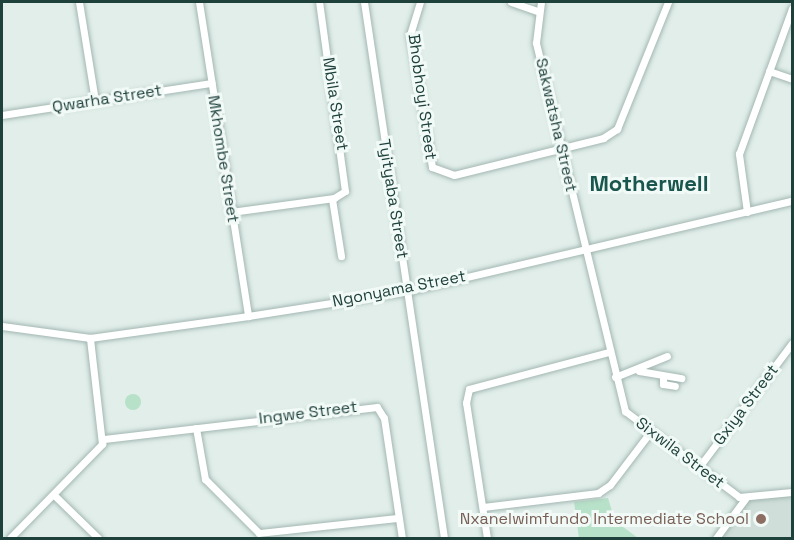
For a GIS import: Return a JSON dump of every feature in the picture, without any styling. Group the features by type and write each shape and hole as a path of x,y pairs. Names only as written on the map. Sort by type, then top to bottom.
{"street":[{"path":"80,2 95,101"},
{"name":"Mkhombe Street","path":"200,2 248,316"},
{"name":"Mbila Street","path":"319,2 347,182 342,195 332,198"},
{"name":"Tyityaba Street","path":"364,2 444,538"},
{"name":"Bhobhoyi Street","path":"420,2 410,34 432,167 454,175 562,147"},
{"path":"511,2 537,11"},
{"name":"Sakwatsha Street","path":"541,2 537,11 536,43 585,249"},
{"path":"562,147 603,138 625,120 668,2"},
{"path":"747,212 738,162 792,8"},
{"path":"769,71 792,79"},
{"name":"Qwarha Street","path":"2,115 212,83"},
{"path":"231,212 332,198 341,256"},
{"name":"Ngonyama Street","path":"2,326 90,338 407,291 792,201"},
{"name":"Sixwila Street","path":"585,249 625,411 745,499"},
{"path":"10,538 54,495 104,439 90,338"},
{"name":"Gxiya Street","path":"699,467 792,343"},
{"path":"487,538 466,403 469,389 609,352"},
{"path":"615,377 639,371 667,356"},
{"path":"639,371 681,378"},
{"path":"663,376 663,384 675,386"},
{"name":"Ingwe Street","path":"104,439 377,406 384,418 402,538"},
{"path":"196,428 204,476 259,533 398,518"},
{"path":"483,507 598,493 610,485 651,431"},
{"path":"716,538 745,499 792,492"},
{"path":"54,495 98,538"}],"shaded area":[{"name":"Nxanelwimfundo Intermediate School","path":"792,492 792,538 716,538 745,499"}],"green space":[{"path":"133,394 141,402 133,410 125,402"},
{"path":"608,498 615,521 638,538 579,538 574,502"}],"place":[{"name":"Nxanelwimfundo Intermediate School","path":"761,519"}],"district":[{"name":"Motherwell","path":"649,184"}]}
